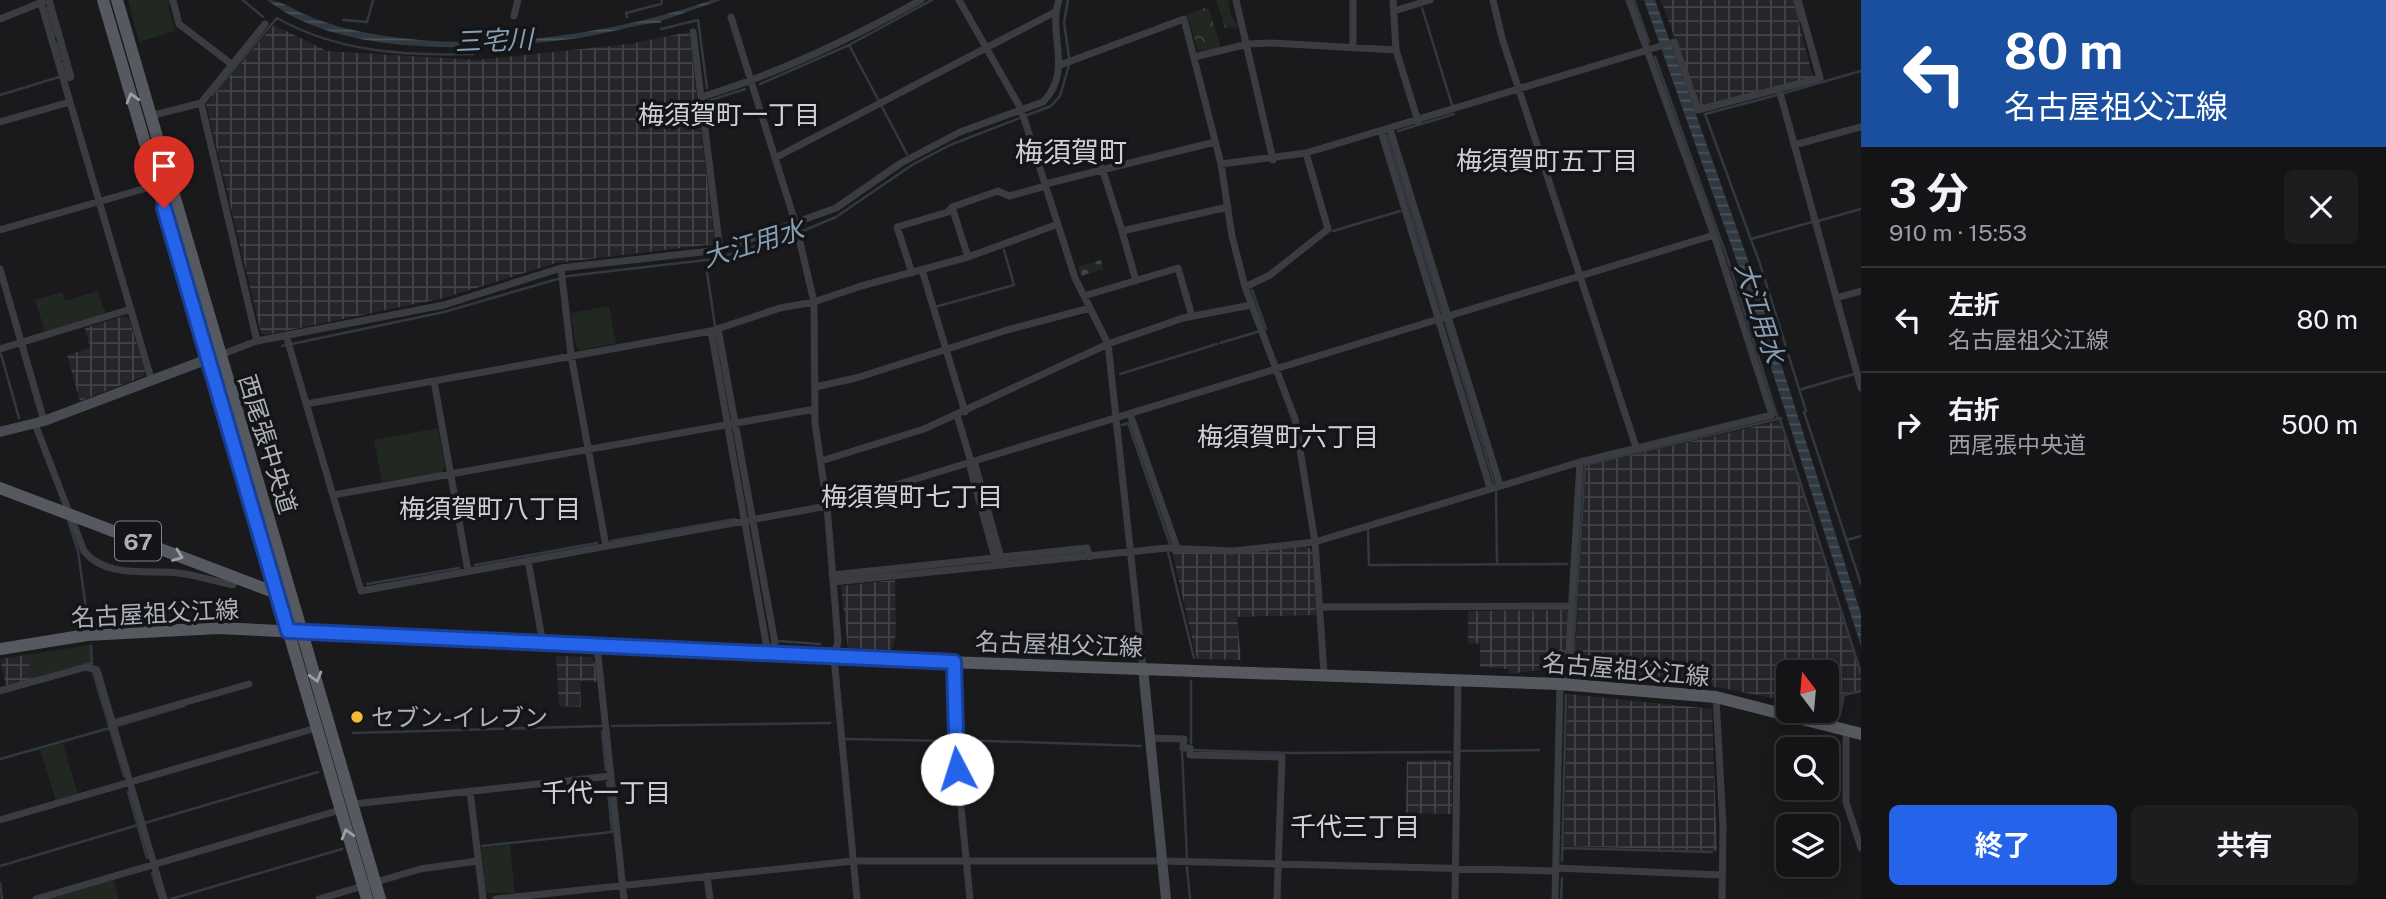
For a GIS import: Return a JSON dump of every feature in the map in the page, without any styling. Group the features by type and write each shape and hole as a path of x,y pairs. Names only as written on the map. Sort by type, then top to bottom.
{"main road":[{"name":"西尾張中央道","path":"103,0 157,185 303,632 353,804 368,889"},
{"name":"西尾張中央道","path":"117,0 276,593 340,810 368,889 380,899"},
{"name":"名古屋祖父江線","path":"0,488 276,593"},
{"name":"名古屋祖父江線","path":"0,649 87,635 150,629 218,628 834,658 1458,679 1564,684 1716,697 1861,734"}],"street":[{"path":"173,0 179,24 230,63"},
{"path":"514,16 518,0"},
{"path":"701,97 751,82 856,36 921,0"},
{"path":"959,0 1023,115 1084,296 1108,344 1167,899"},
{"path":"0,432 40,423 257,341 288,341 562,274 720,250 797,230 836,208 901,163 960,132 1023,115 1051,95 1067,63 1055,12 1059,0"},
{"path":"1236,0 1248,44 1255,93 1273,160"},
{"path":"1353,0 1353,47"},
{"path":"1393,0 1396,50 1418,121"},
{"path":"1394,11 1430,0"},
{"path":"1493,0 1519,90 1636,447"},
{"path":"832,578 1177,548 1233,551 1315,542 1580,462 1772,415 1714,234 1629,0"},
{"path":"1221,164 1273,160 1306,153 1672,43 1698,110 1820,78 1798,0"},
{"path":"0,19 46,1 63,79 152,382"},
{"path":"775,158 1055,12"},
{"path":"731,17 797,230 814,302 815,409 827,506 838,641 834,658 857,899"},
{"path":"1067,63 1184,19 1221,164 1245,286 1296,419 1315,542 1324,673"},
{"path":"150,116 201,103 230,63 265,24"},
{"path":"693,32 720,250"},
{"path":"1194,57 1248,44 1396,50"},
{"path":"1779,89 1861,388"},
{"path":"0,122 70,102"},
{"path":"201,103 257,341"},
{"path":"1794,145 1861,127"},
{"path":"1390,129 1500,485"},
{"path":"1381,131 1490,488"},
{"path":"912,273 897,227 948,212 952,207 998,191 1009,196 1102,168 1215,142"},
{"path":"1245,286 1270,275 1328,229 1306,153"},
{"path":"1102,168 1136,281"},
{"path":"0,230 157,185"},
{"path":"952,207 968,257"},
{"path":"1122,231 1228,207"},
{"path":"306,404 715,330 780,308 814,302 968,257 1058,224"},
{"path":"288,341 361,590 827,506 1714,234"},
{"path":"1084,296 1178,268 1192,316"},
{"path":"0,269 22,342 40,423 84,551 102,566 180,573 233,585 236,577"},
{"path":"922,270 999,562"},
{"path":"562,274 571,355 606,546"},
{"path":"1836,298 1861,291"},
{"path":"821,461 961,413 1108,344 1192,316 1251,305"},
{"path":"815,387 856,379 943,349 1090,308"},
{"path":"0,349 131,309"},
{"path":"715,330 775,643 768,654"},
{"path":"434,381 468,571"},
{"path":"333,495 815,409"},
{"path":"1130,414 1177,548"},
{"path":"732,424 744,521 768,654"},
{"path":"1555,899 1564,684 1572,606 1580,462"},
{"path":"528,560 543,644"},
{"path":"1320,607 1572,606"},
{"path":"597,646 624,899"},
{"path":"954,662 955,745 970,899"},
{"path":"0,691 86,667 97,670 164,899"},
{"path":"1455,899 1458,679"},
{"path":"113,723 249,684"},
{"path":"1716,697 1722,899"},
{"path":"0,820 316,728"},
{"path":"1846,729 1846,802 1861,848"},
{"path":"1150,738 1184,739 1184,748 1190,748 1190,755 1282,757 1278,899"},
{"path":"353,804 611,776"},
{"path":"470,791 482,899"},
{"path":"36,899 340,810"},
{"path":"319,899 368,889 420,869 478,861"},
{"path":"496,899 853,861 1163,861 1722,875"},
{"path":"707,876 710,899"}],"shaded area":[{"path":"1661,0 1793,0 1813,77 1699,106"},
{"path":"274,25 327,51 478,60 629,44 689,32 715,244 556,263 444,298 266,335 261,333 206,104"},
{"path":"124,316 129,319 145,371 142,377 80,401 67,355 90,348 85,328"},
{"path":"1779,421 1861,677 1861,690 1843,694 1839,714 1839,660 1776,660 1776,699 1722,688 1574,671 1586,466"},
{"path":"1306,546 1312,550 1316,615 1237,617 1241,660 1197,659 1172,551"},
{"path":"895,580 896,634 892,650 848,648 841,586"},
{"path":"1566,610 1569,614 1565,670 1546,669 1510,674 1509,669 1480,667 1480,644 1468,643 1468,611"},
{"path":"26,655 33,678 6,686 0,659"},
{"path":"556,656 591,657 595,663 597,682 580,681 581,707 559,706"},
{"path":"1568,694 1712,709 1717,851 1564,846"},
{"path":"1448,760 1452,763 1452,814 1406,813 1407,761"}],"green space":[{"path":"128,0 170,0 172,6 168,7 175,31 139,42"},
{"path":"1216,0 1228,0 1231,15 1239,27 1225,28"},
{"path":"1208,7 1221,48 1198,51 1187,14"},
{"path":"1101,260 1103,269 1081,276 1078,267"},
{"path":"98,291 105,313 45,332 35,300 62,292 65,301"},
{"path":"609,306 616,343 580,350 576,347 571,313"},
{"path":"438,428 445,467 442,472 382,482 374,440"},
{"path":"90,645 91,663 33,678 26,655"},
{"path":"63,743 78,795 56,801 40,750"},
{"path":"510,845 515,893 486,893 481,848"},
{"path":"114,880 119,899 46,899"}],"water":[{"path":"267,0 352,30 453,42 542,38 586,32 721,0 661,23 587,37 502,46 460,47 375,42 335,33 299,19"},
{"path":"1644,0 1655,0 1747,257 1861,614 1861,646 1736,259"}],"waterway":[{"path":"243,0 263,17"},
{"path":"343,20 367,22 373,0"},
{"path":"627,17 626,13 661,4 662,0"},
{"path":"760,84 849,45 932,0"},
{"name":"大江用水","path":"1068,0 1064,22 1069,58"},
{"path":"1634,0 1649,42"},
{"path":"1794,0 1800,21"},
{"path":"47,8 55,36"},
{"path":"1422,8 1452,105"},
{"name":"三宅川","path":"212,95 277,18 323,38 372,50 473,54"},
{"path":"661,29 698,20 707,88"},
{"path":"57,43 62,59"},
{"path":"849,45 879,101"},
{"path":"1655,57 1728,260 1778,419 1781,418"},
{"path":"63,63 67,75"},
{"name":"大江用水","path":"282,346 444,312 568,276 715,259 805,230 836,217 912,165 950,145 1051,106 1060,96 1069,65"},
{"path":"1784,93 1861,71"},
{"path":"0,95 59,77"},
{"path":"708,101 745,89"},
{"path":"1777,95 1705,114 1760,264 1806,411"},
{"path":"882,107 907,154"},
{"path":"1398,131 1454,114"},
{"path":"1387,135 1442,313"},
{"path":"1818,221 1861,209"},
{"path":"1333,231 1400,211"},
{"path":"1751,239 1812,222"},
{"path":"935,307 1014,285 1004,250"},
{"path":"707,272 715,326"},
{"path":"1252,290 1266,329"},
{"path":"1445,321 1494,483"},
{"path":"1220,343 1257,332"},
{"path":"1120,374 1217,344"},
{"path":"1,354 19,418"},
{"path":"1802,389 1854,374"},
{"path":"1804,412 1861,584"},
{"path":"1572,670 1585,465 1778,419"},
{"path":"1780,419 1861,673"},
{"path":"1122,425 1128,423 1170,544"},
{"path":"1496,491 1497,564"},
{"path":"611,541 735,519"},
{"path":"68,520 78,551 88,623"},
{"path":"1368,529 1369,565 1567,564"},
{"path":"1847,540 1861,536"},
{"path":"475,565 597,543"},
{"path":"1005,560 1083,552"},
{"path":"1168,552 1194,658"},
{"path":"367,584 459,568"},
{"path":"778,641 820,644"},
{"path":"87,664 92,664 91,646"},
{"path":"93,672 124,776"},
{"path":"1191,681 1191,743"},
{"path":"1840,714 1844,695 1861,691"},
{"path":"1562,861 1566,695"},
{"path":"117,726 184,706"},
{"path":"612,726 830,723"},
{"path":"353,733 601,726"},
{"path":"0,759 110,728"},
{"path":"602,732 606,770"},
{"path":"846,739 949,741"},
{"path":"960,740 1141,746"},
{"path":"1194,750 1218,751"},
{"path":"1460,751 1539,750"},
{"path":"1220,751 1256,752"},
{"path":"1182,752 1187,858"},
{"path":"1259,752 1289,753"},
{"path":"1291,753 1451,752"},
{"path":"145,823 318,772"},
{"path":"482,846 612,832 607,782"},
{"path":"128,792 147,858"},
{"path":"0,866 138,825"},
{"path":"1562,848 1712,852"},
{"path":"171,899 342,849"},
{"path":"1187,867 1190,899"},
{"path":"152,873 160,899"},
{"path":"1561,899 1562,878"},
{"path":"0,883 2,899"}],"place":[{"name":"セブン-イレブン","path":"357,717"}],"district":[{"name":"梅須賀町一丁目","path":"729,114"},
{"name":"梅須賀町","path":"1071,151"},
{"name":"梅須賀町五丁目","path":"1547,160"},
{"name":"梅須賀町六丁目","path":"1288,436"},
{"name":"梅須賀町七丁目","path":"912,496"},
{"name":"梅須賀町八丁目","path":"490,508"},
{"name":"千代一丁目","path":"606,792"},
{"name":"千代三丁目","path":"1355,826"}],"route":[{"path":"164,208 288,631 954,662 957,769"}]}
